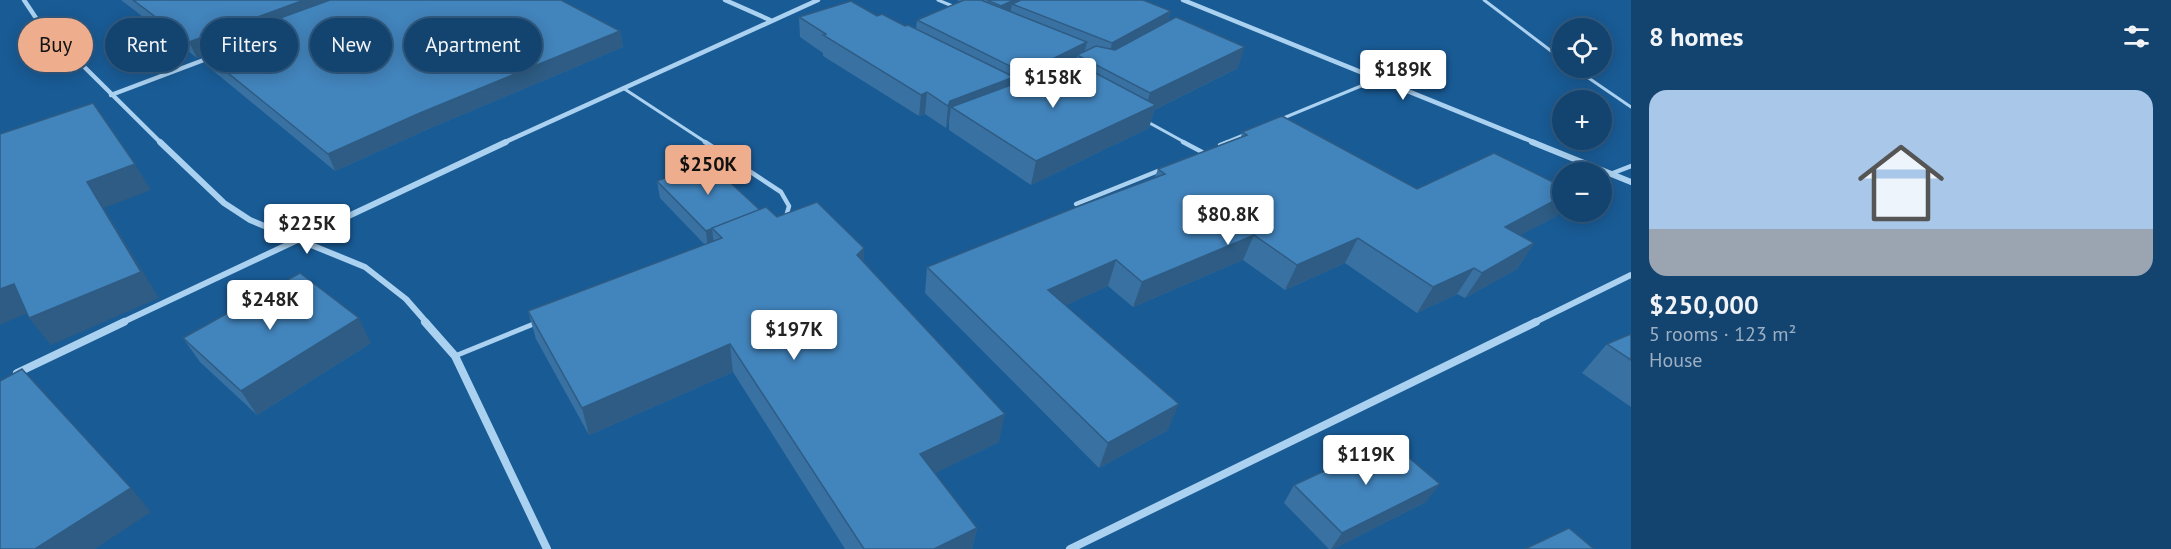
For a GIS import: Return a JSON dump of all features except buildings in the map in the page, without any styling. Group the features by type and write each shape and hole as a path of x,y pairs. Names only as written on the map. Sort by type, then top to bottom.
{"street":[{"path":"24,0 38,21 111,95 224,203 250,220 365,267 406,299 455,356 547,549"},
{"path":"725,0 770,20"},
{"path":"11,375 298,238 818,0"},
{"path":"1184,0 1631,182"},
{"path":"111,95 200,62"},
{"path":"1070,549 1631,275"}],"lane":[{"path":"938,0 959,8"},
{"path":"1484,0 1552,52"},
{"path":"1589,78 1631,107"},
{"path":"1279,120 1378,79"},
{"path":"623,88 782,192 789,206 787,216 781,221"},
{"path":"1144,120 1202,152"},
{"path":"1192,157 1257,129"},
{"path":"1076,204 1171,165"},
{"path":"1613,173 1631,166"},
{"path":"455,356 544,320"}]}
